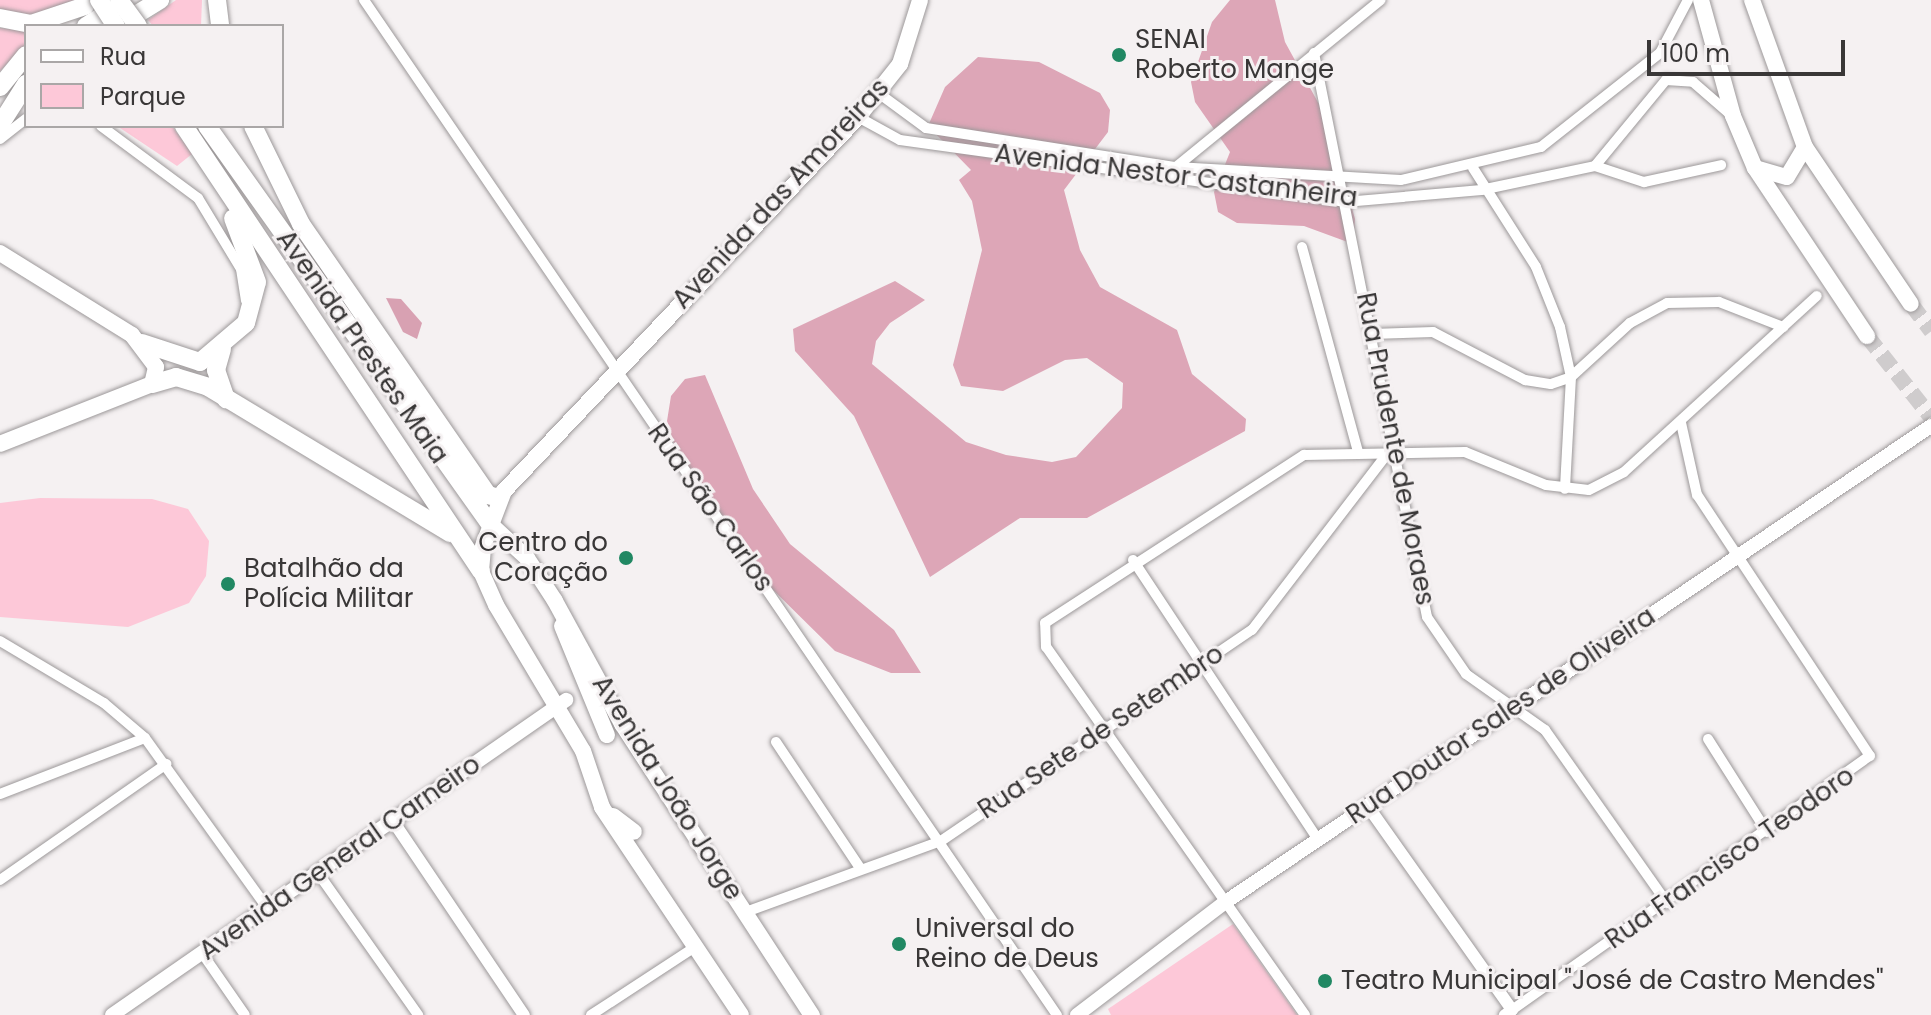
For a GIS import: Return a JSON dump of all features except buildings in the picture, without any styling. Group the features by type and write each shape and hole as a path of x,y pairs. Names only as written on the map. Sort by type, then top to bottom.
{"highway":[{"path":"119,0 137,24"},
{"path":"89,24 127,0"},
{"path":"120,24 160,0"},
{"path":"217,0 220,24"},
{"path":"92,2 115,24"},
{"path":"0,18 31,24 92,2"},
{"path":"60,24 92,2"},
{"path":"0,87 24,57"},
{"path":"0,129 24,87"},
{"path":"0,129 24,101"},
{"name":"Avenida Prestes Maia","path":"185,128 378,411 452,535"},
{"name":"Avenida Prestes Maia","path":"208,128 488,522"},
{"path":"254,128 301,224 488,495 499,498"},
{"path":"142,343 192,363 222,349 246,323 256,295 254,265 204,155"},
{"path":"222,349 217,379 228,401"},
{"path":"152,384 196,381 452,535"},
{"name":"Avenida João Jorge","path":"452,535 481,571"}],"main road":[{"name":"Avenida das Amoreiras","path":"617,374 858,117 911,42 920,0"},
{"path":"1701,0 1733,116 1755,168 1867,336"},
{"path":"1752,0 1805,147 1911,304"},
{"path":"1755,168 1787,177 1805,147"},
{"path":"0,253 142,343 156,367 152,384 0,444"},
{"path":"481,571 488,522 499,498 617,374"},
{"name":"Rua Doutor Sales de Oliveira","path":"1086,1012 1224,903 1931,426"},
{"name":"Avenida Prestes Maia","path":"488,522 527,558"},
{"name":"Avenida João Jorge","path":"527,558 555,601 622,724 812,1015"},
{"name":"Avenida João Jorge","path":"481,571 561,704 583,751 602,807 741,1015"},
{"path":"555,601 607,735"},
{"name":"Avenida General Carneiro","path":"112,1015 561,704"},
{"path":"602,807 634,832"}],"street":[{"name":"Rua São Carlos","path":"364,0 1057,1015"},
{"path":"1176,167 1381,0"},
{"name":"Avenida Nestor Castanheira","path":"877,92 919,126 1176,167 1401,180 1473,168 1541,147 1635,76 1681,22 1688,0"},
{"name":"Rua Prudente de Moraes","path":"1314,53 1399,455 1427,617 1466,674 1520,706 1552,739 1667,903"},
{"path":"1721,165 1644,182 1595,166 1651,90 1666,80 1693,82 1733,116"},
{"name":"Avenida Nestor Castanheira","path":"858,117 900,140 1345,202 1481,190 1595,166"},
{"path":"0,129 24,120"},
{"path":"104,128 198,198 241,269 246,323"},
{"path":"1473,168 1481,190 1536,267 1571,377 1565,489"},
{"path":"1302,247 1358,452"},
{"path":"1305,1015 1046,647 1045,623 1133,560 1283,464 1358,452 1399,455 1465,452 1565,489 1589,490 1624,472 1817,296"},
{"path":"1372,334 1433,332 1525,380 1571,377 1630,323 1667,303 1719,302 1783,327"},
{"path":"1681,423 1697,495 1733,557"},
{"name":"Rua Sete de Setembro","path":"743,913 941,841 1204,663 1269,613 1387,454"},
{"name":"Rua Francisco Teodoro","path":"1508,1012 1845,776 1870,751 1733,557"},
{"path":"1133,560 1204,663 1318,840"},
{"path":"0,641 104,703 145,738 267,908"},
{"path":"0,794 145,738"},
{"path":"1708,739 1767,832"},
{"path":"776,742 860,868"},
{"path":"0,880 166,764"},
{"path":"1367,805 1508,1012"},
{"path":"393,821 524,1015"},
{"path":"318,873 418,1015"},
{"path":"591,1015 695,947"},
{"path":"202,953 245,1015"}],"green space":[{"path":"0,0 77,0 29,17 0,11"},
{"path":"176,0 202,0 201,24 151,24 148,20"},
{"path":"0,28 24,31 24,46 0,71"},
{"path":"120,128 173,128 192,154 177,166"},
{"path":"40,498 152,499 188,509 209,541 206,576 189,603 128,627 0,617 0,503"},
{"path":"1233,924 1297,1015 1111,1015 1108,1009"}],"shaded area":[{"path":"1230,0 1275,0 1285,42 1326,117 1355,219 1353,244 1304,226 1237,223 1218,212 1214,192 1230,152 1195,102 1191,82 1212,22"},
{"path":"978,57 1039,62 1100,93 1110,110 1108,132 1064,190 1080,250 1100,287 1177,330 1192,374 1246,419 1245,431 1087,518 1020,518 930,577 854,416 795,351 793,329 895,281 925,300 890,323 876,341 872,364 966,442 1006,455 1052,462 1076,457 1122,408 1123,383 1087,358 1065,360 1003,391 961,386 953,365 982,250 972,201 959,180 971,170 928,126 945,87"},
{"path":"386,298 401,299 422,323 417,339 403,332"},
{"path":"705,375 753,489 790,544 894,630 921,673 891,673 835,651 754,571 679,460 667,421 671,396 685,379"}],"tunnel":[{"path":"1911,304 1931,331"},
{"path":"1867,336 1931,417"}],"place":[{"name":"SENAI Roberto Mange","path":"1119,55"},
{"name":"Centro do Coração","path":"626,558"},
{"name":"Batalhão da Polícia Militar","path":"228,584"},
{"name":"Universal do Reino de Deus","path":"899,944"},
{"name":"Teatro Municipal \"José de Castro Mendes\"","path":"1325,981"}]}
